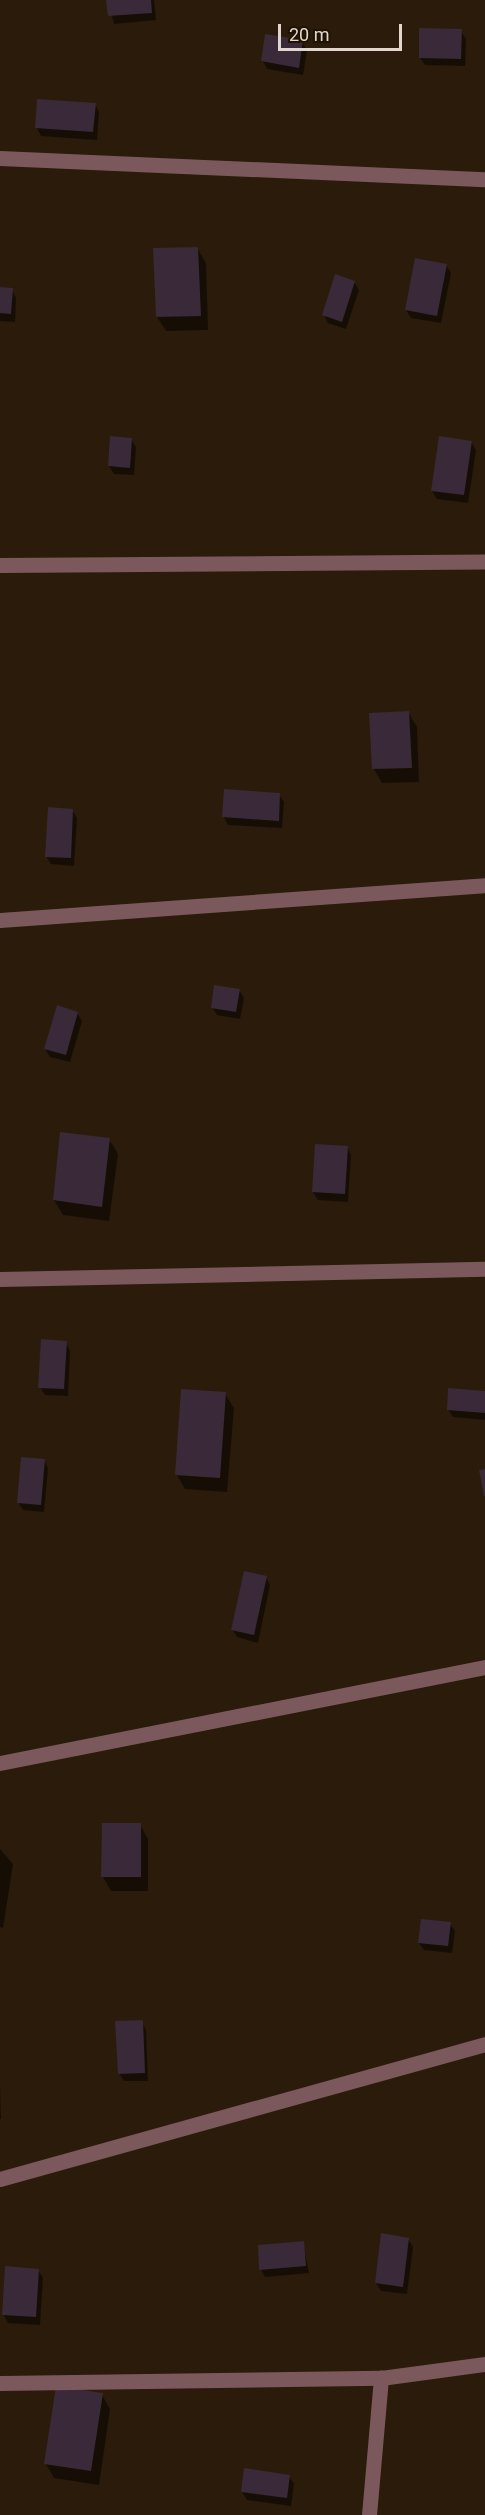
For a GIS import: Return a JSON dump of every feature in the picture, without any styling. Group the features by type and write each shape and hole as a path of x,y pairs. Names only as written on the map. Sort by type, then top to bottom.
{"street":[{"path":"0,158 485,179"},
{"path":"0,565 485,562"},
{"path":"0,920 485,885"},
{"path":"0,1279 485,1269"},
{"path":"0,1763 485,1667"},
{"path":"0,2179 485,2044"},
{"path":"0,2383 381,2378 485,2364"},
{"path":"369,2515 381,2378"}],"building":[{"path":"106,0 151,0 152,13 108,16"},
{"path":"419,28 462,29 461,59 419,58"},
{"path":"265,34 303,40 299,68 261,61"},
{"path":"37,99 96,103 93,132 35,128"},
{"path":"198,247 201,316 156,317 153,248"},
{"path":"415,258 447,264 437,316 405,310"},
{"path":"335,274 355,281 342,322 322,315"},
{"path":"0,287 13,288 11,314 0,313"},
{"path":"110,436 132,438 130,468 108,466"},
{"path":"439,436 472,441 464,495 431,491"},
{"path":"409,711 412,768 372,769 369,713"},
{"path":"224,789 280,793 279,821 222,817"},
{"path":"48,807 73,809 71,858 45,857"},
{"path":"214,985 240,989 236,1012 211,1008"},
{"path":"57,1005 78,1012 66,1055 44,1049"},
{"path":"60,1132 110,1138 102,1207 53,1200"},
{"path":"315,1144 348,1146 345,1194 312,1192"},
{"path":"41,1339 67,1341 64,1389 38,1388"},
{"path":"448,1388 485,1391 485,1413 447,1410"},
{"path":"181,1389 226,1392 220,1478 175,1475"},
{"path":"21,1457 45,1459 41,1505 17,1503"},
{"path":"485,1469 485,1496 484,1496 479,1470"},
{"path":"244,1571 267,1576 254,1635 231,1630"},
{"path":"102,1823 141,1823 141,1877 101,1877"},
{"path":"421,1919 451,1922 448,1946 418,1943"},
{"path":"143,2020 145,2073 118,2074 115,2021"},
{"path":"381,2233 409,2238 403,2287 375,2283"},
{"path":"304,2241 306,2266 259,2270 258,2245"},
{"path":"5,2266 39,2269 36,2317 2,2315"},
{"path":"56,2386 103,2393 91,2471 44,2464"},
{"path":"244,2468 290,2475 287,2498 241,2492"}]}
